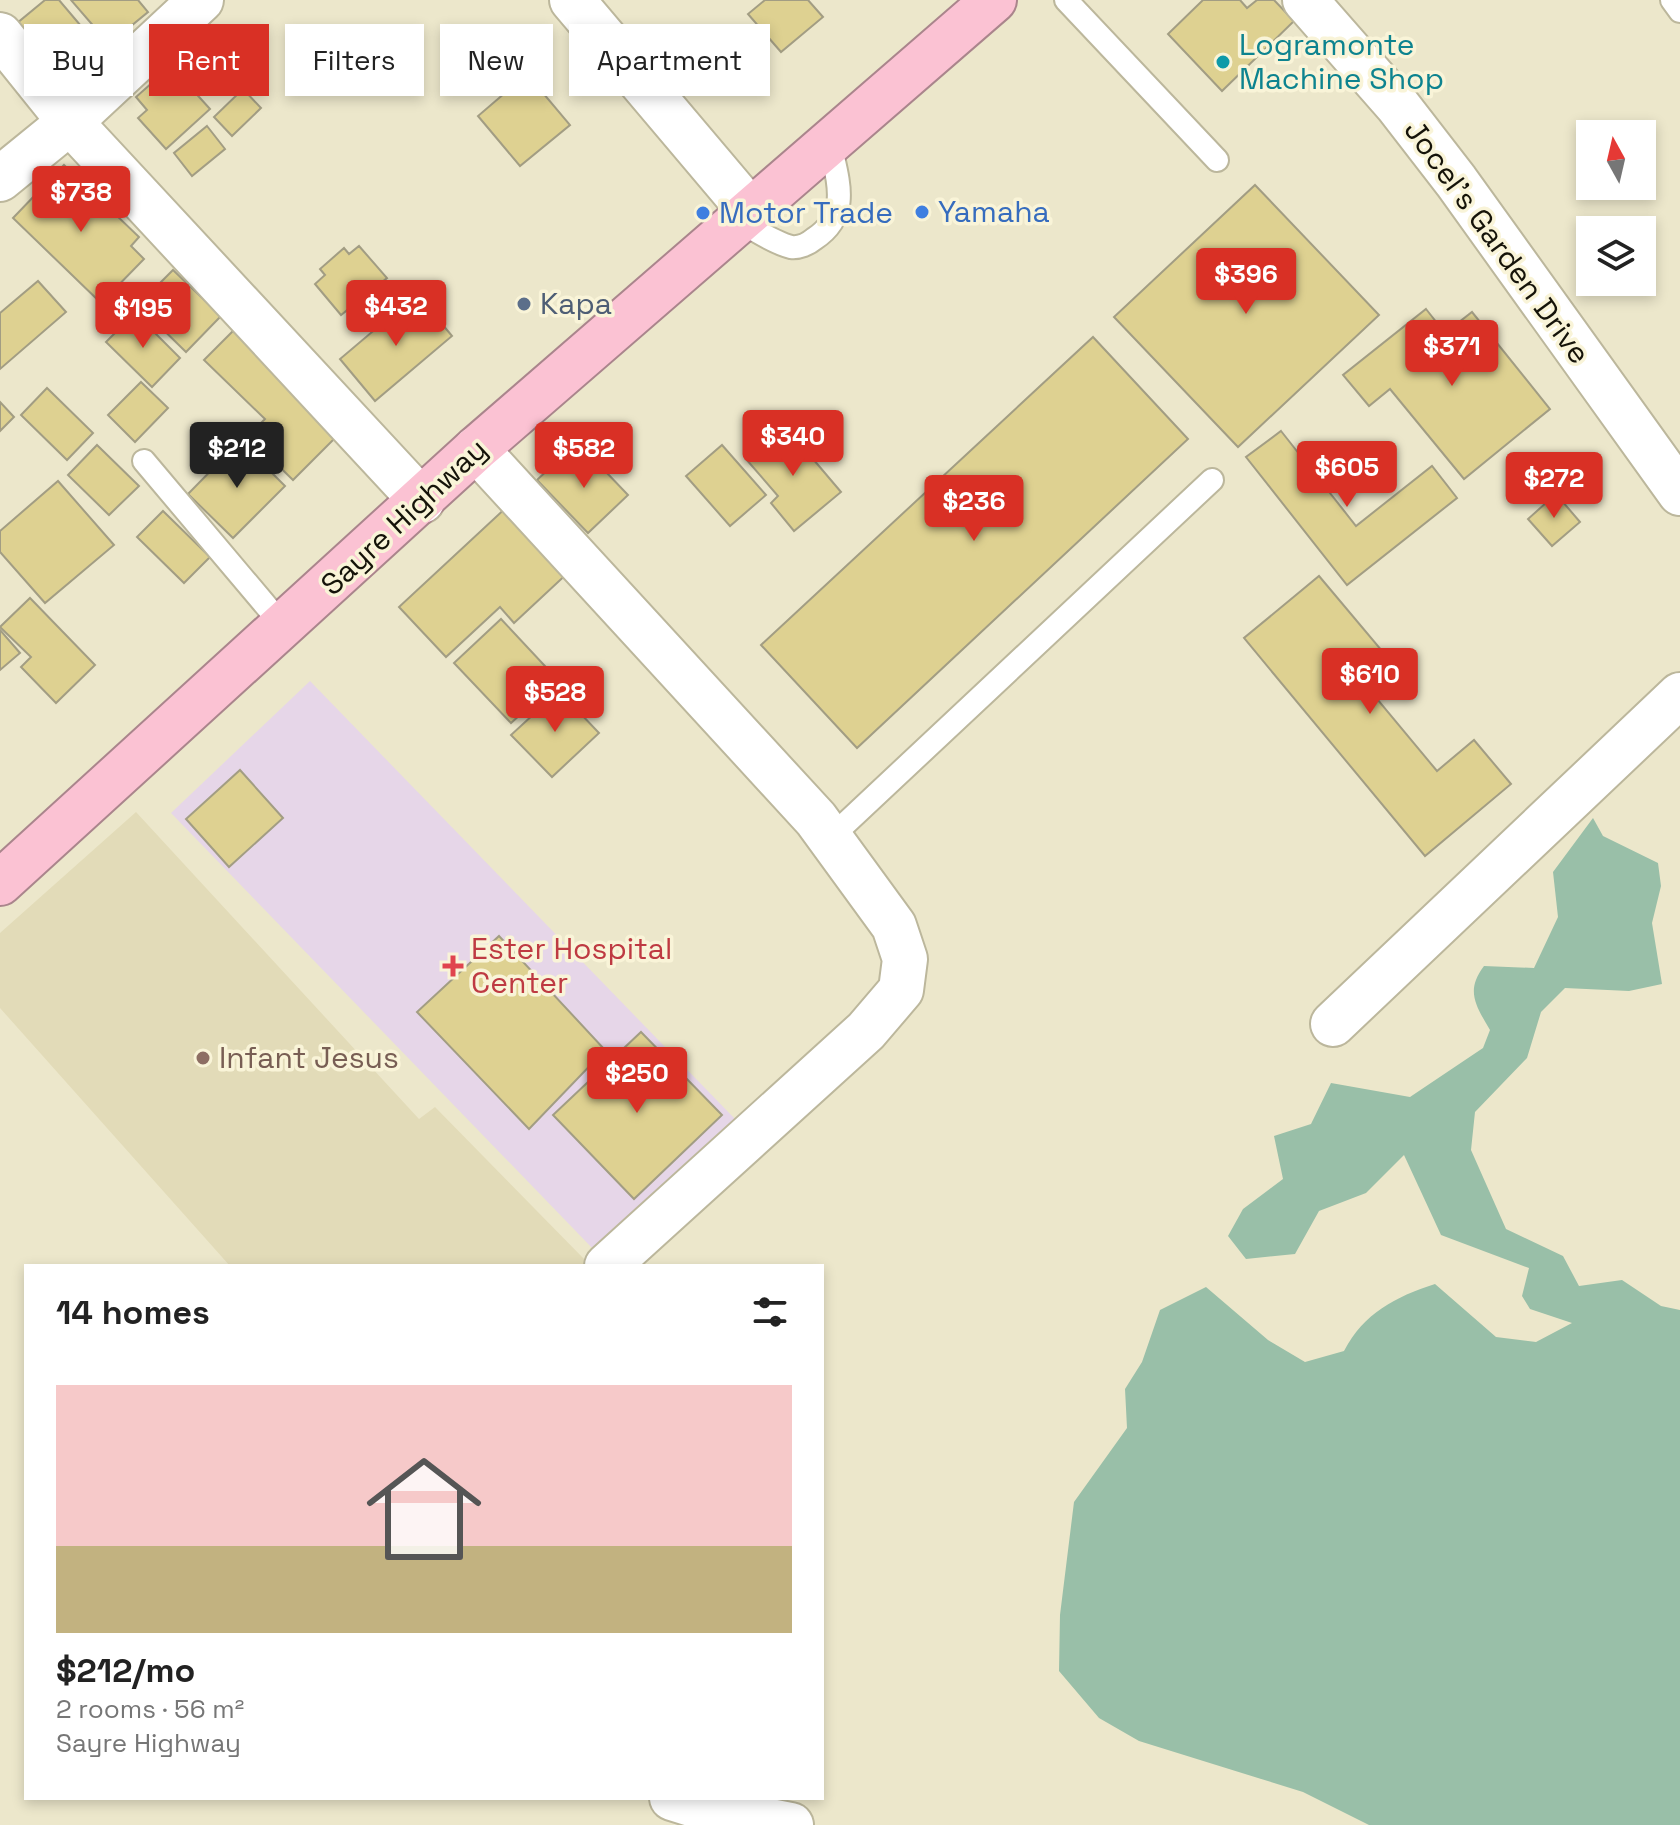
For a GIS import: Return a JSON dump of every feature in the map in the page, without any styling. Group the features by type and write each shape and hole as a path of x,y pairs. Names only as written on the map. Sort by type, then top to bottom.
{"highway":[{"name":"Sayre Highway","path":"0,883 476,449 994,0"}],"street":[{"path":"0,179 70,122 201,0"},
{"path":"572,0 746,218"},
{"name":"Jocel's Garden Drive","path":"1305,0 1398,106 1456,181 1680,493"},
{"path":"0,35 70,122 422,501"},
{"path":"476,449 816,819 894,926 905,959 901,990 866,1031 609,1264"},
{"path":"1333,1024 1680,695"},
{"path":"678,1800 707,1809 791,1825"}],"lane":[{"path":"1066,0 1217,160"},
{"path":"1672,0 1680,11"},
{"path":"746,218 793,248 806,245 830,229 837,219 841,199 830,144"},
{"path":"144,461 284,627"},
{"path":"829,839 1212,480"}],"shaded area":[{"name":"Ester Hospital Center","path":"310,681 735,1119 596,1252 171,813"},
{"name":"Infant Jesus","path":"136,812 419,1119 435,1107 587,1262 228,1264 0,1008 0,933"}],"green space":[{"path":"1593,818 1603,836 1658,863 1661,886 1652,923 1662,984 1629,991 1565,988 1541,1012 1527,1058 1475,1112 1471,1150 1506,1229 1563,1256 1579,1286 1622,1280 1661,1306 1680,1310 1680,1825 1369,1825 1303,1792 1139,1741 1099,1718 1059,1671 1060,1615 1074,1502 1127,1428 1125,1389 1142,1362 1160,1310 1206,1287 1268,1340 1305,1362 1344,1351 1361,1326 1382,1308 1435,1284 1496,1337 1536,1342 1572,1323 1530,1309 1522,1296 1529,1268 1441,1235 1404,1155 1366,1193 1319,1211 1295,1254 1246,1259 1228,1236 1243,1209 1283,1179 1274,1136 1311,1124 1331,1083 1410,1097 1483,1048 1490,1030 1475,998 1478,975 1484,966 1534,968 1558,917 1553,872"}],"building":[{"path":"45,0 59,0 79,24 24,24 24,34 16,24"},
{"path":"71,0 138,0 148,12 133,24 92,24"},
{"path":"765,0 808,0 823,17 781,52 770,39 770,24 757,24 748,14"},
{"name":"Logramonte Machine Shop","path":"1203,0 1240,0 1247,8 1257,0 1274,0 1294,21 1222,91 1168,34"},
{"path":"149,85 149,96 198,96 210,109 166,149 138,118 147,110 136,97"},
{"path":"236,96 250,96 261,108 232,136 214,117"},
{"path":"501,96 546,96 570,125 520,166 478,116"},
{"path":"207,126 225,149 192,176 174,153"},
{"path":"64,165 139,237 131,246 144,259 101,303 13,218"},
{"path":"1255,185 1379,315 1238,447 1114,317"},
{"path":"359,246 387,278 341,315 315,284 325,275 320,269 344,248 349,254"},
{"path":"173,270 221,316 186,352 138,305"},
{"path":"38,281 66,312 0,369 0,313"},
{"path":"417,294 452,336 375,401 340,359"},
{"path":"1426,309 1445,333 1472,312 1550,409 1464,479 1390,389 1369,406 1343,375"},
{"path":"135,313 180,358 152,387 106,342"},
{"path":"233,331 338,435 293,480 248,436 265,419 204,360"},
{"path":"1093,337 1188,439 857,748 761,645"},
{"path":"141,382 168,408 135,442 108,415"},
{"path":"47,388 93,433 67,460 21,415"},
{"path":"0,402 14,417 0,431"},
{"path":"785,426 841,492 794,531 771,503 778,496 746,459"},
{"path":"1281,431 1356,526 1432,466 1457,498 1347,585 1246,457"},
{"path":"240,441 285,486 233,538 188,494"},
{"path":"97,445 139,486 109,515 68,475"},
{"path":"722,445 766,495 730,526 686,476"},
{"path":"584,449 628,495 588,533 537,480 553,465 559,471"},
{"path":"58,481 114,545 45,603 0,552 0,531"},
{"path":"1556,494 1580,522 1552,546 1528,519"},
{"path":"510,504 572,569 514,623 500,607 446,657 399,607"},
{"path":"163,511 210,557 184,583 137,537"},
{"path":"1319,576 1404,677 1377,699 1437,771 1474,740 1511,784 1425,856 1244,638"},
{"path":"30,598 95,665 56,703 21,667 31,657 0,627"},
{"path":"501,619 558,680 511,723 454,663"},
{"path":"0,630 20,653 0,670"},
{"path":"559,691 599,733 552,777 511,735"},
{"path":"240,770 283,818 229,867 186,819"},
{"path":"499,936 605,1050 529,1129 417,1012"},
{"path":"641,1032 722,1115 634,1199 553,1115"}],"place":[{"name":"Logramonte Machine Shop","path":"1223,62"},
{"name":"Yamaha","path":"922,212"},
{"name":"Motor Trade","path":"703,213"},
{"name":"Kapa","path":"524,304"},
{"name":"Ester Hospital Center","path":"453,966"},
{"name":"Infant Jesus","path":"203,1058"}]}
